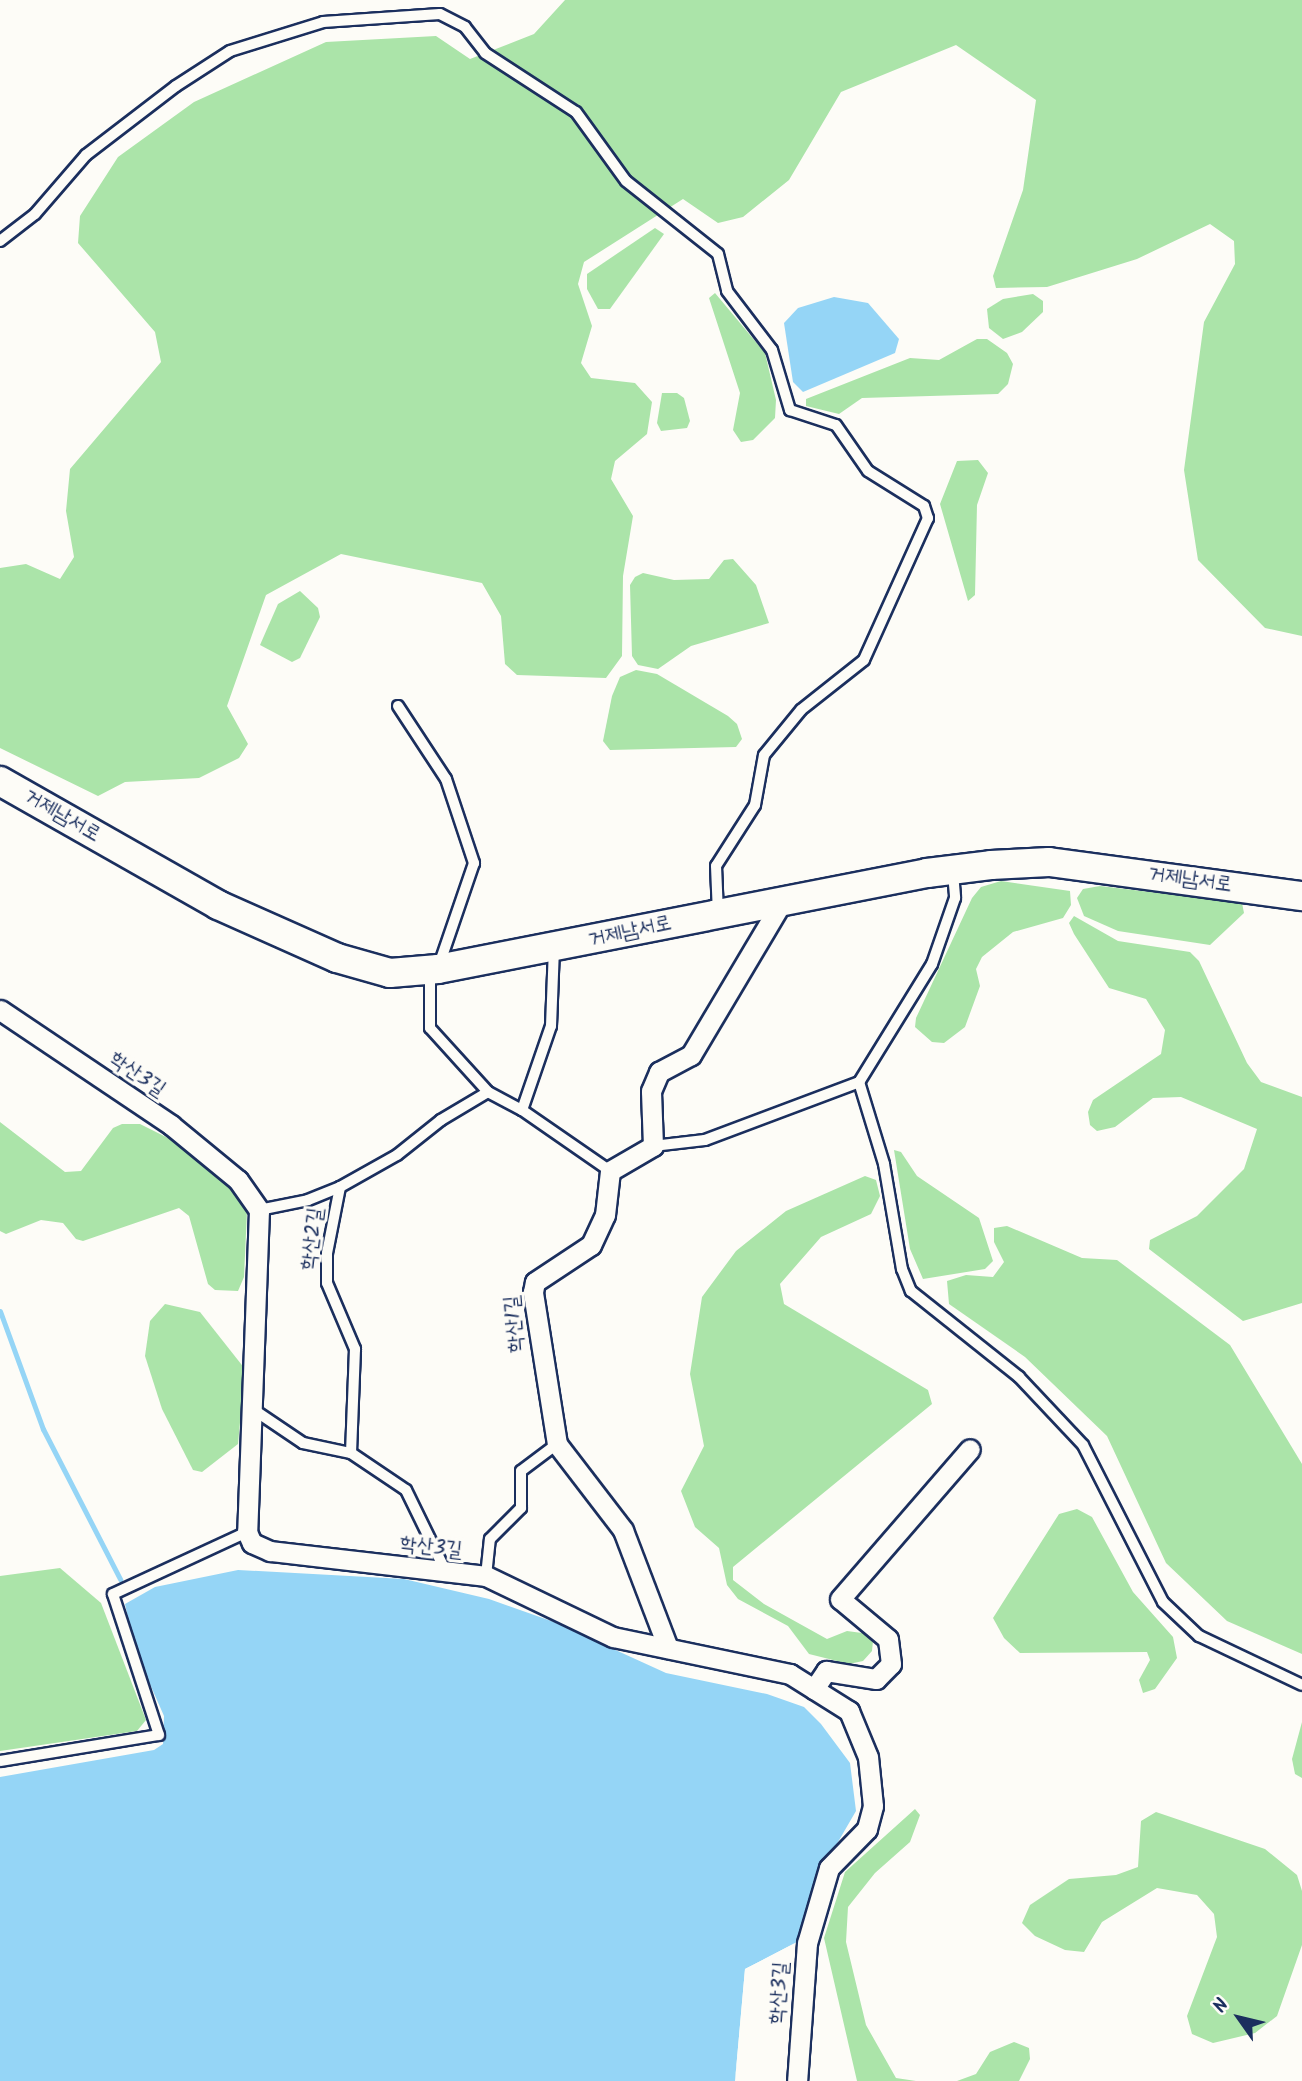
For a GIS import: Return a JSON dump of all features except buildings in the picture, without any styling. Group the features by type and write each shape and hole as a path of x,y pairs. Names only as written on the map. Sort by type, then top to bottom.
{"main road":[{"name":"거제남서로","path":"0,781 218,905 337,958 390,973 434,969 554,948 783,900 953,869 1049,862 1302,897"}],"street":[{"path":"610,1171 653,1146 651,1091 659,1072 691,1055 783,900"},
{"name":"학산3길","path":"0,1010 172,1125 238,1180 259,1210"},
{"name":"학산1길","path":"557,1444 533,1293 535,1282 591,1245 605,1215 610,1171"},
{"path":"247,1532 254,1410 259,1210"},
{"path":"557,1444 586,1475 623,1530 668,1648"},
{"path":"814,1689 826,1671 876,1679 891,1664 888,1639 841,1599 970,1449"},
{"name":"학산3길","path":"247,1532 253,1543 270,1551 486,1576 613,1637 790,1674 849,1711 868,1756 873,1806 867,1829 829,1868 807,1943 797,2081"}],"lane":[{"path":"0,241 34,214 86,155 176,86 230,51 323,22 440,14 465,27 485,53 576,112 626,181 718,254 727,291 772,350 790,410 836,425 868,471 924,506 928,518 864,660 801,710 764,755 755,805 716,866 718,914"},
{"path":"398,706 446,779 474,863 434,969 430,1028 488,1092 522,1110 610,1171"},
{"path":"653,1146 705,1140 859,1082 932,964 955,898 953,869"},
{"path":"522,1110 551,1026 554,948"},
{"path":"859,1082 884,1164 902,1269 911,1291 1019,1377 1083,1445 1163,1602 1199,1636 1302,1685"},
{"name":"학산2길","path":"351,1452 355,1349 327,1283 327,1253 340,1187 397,1155 441,1119 488,1092"},
{"path":"259,1210 308,1200 340,1187"},
{"path":"254,1410 303,1443 351,1452 406,1490 446,1572"},
{"path":"486,1576 490,1539 521,1508 521,1471 557,1444"},
{"path":"0,1761 159,1735 113,1594 247,1532"}],"green space":[{"path":"565,0 1302,0 1302,636 1265,628 1198,560 1184,470 1204,322 1235,264 1234,241 1210,224 1137,259 1047,287 996,288 993,276 1023,190 1036,100 956,45 841,92 789,180 743,217 718,223 683,199 584,262 578,284 592,326 581,363 591,378 635,383 652,402 647,434 615,461 611,479 633,516 623,576 622,656 606,678 517,675 505,664 501,616 482,583 341,554 266,595 227,706 248,744 239,758 199,778 125,782 98,796 0,748 0,568 26,564 60,579 74,557 66,511 70,469 161,362 155,332 78,243 80,216 118,157 194,102 326,42 436,36 470,59 534,34"},
{"path":"655,228 664,234 610,309 598,309 587,289 587,274"},
{"path":"715,293 765,353 776,400 775,418 753,440 741,442 733,430 740,393 709,298"},
{"path":"1033,294 1043,301 1043,312 1022,332 1003,339 989,328 987,309 1003,299"},
{"path":"977,339 987,339 1007,353 1013,364 1008,384 998,394 862,398 839,414 806,406 806,399 910,358 939,360"},
{"path":"662,393 677,393 684,398 690,421 687,428 661,431 657,423"},
{"path":"978,460 988,473 977,505 975,595 968,601 940,504 957,461"},
{"path":"733,559 756,585 769,623 691,646 658,669 638,665 632,656 630,585 635,577 643,573 674,580 709,579 724,560"},
{"path":"300,591 318,608 320,617 300,658 292,662 260,645 278,604"},
{"path":"636,670 657,674 728,716 737,724 742,739 736,747 610,750 603,741 612,696 620,677"},
{"path":"1001,881 1070,891 1071,905 1063,918 1013,932 982,957 976,969 980,986 965,1027 944,1043 932,1042 915,1027 916,1018 972,898 981,887"},
{"path":"1100,886 1242,903 1244,913 1210,945 1118,931 1084,916 1077,898 1083,889"},
{"path":"1074,916 1118,941 1190,952 1199,961 1247,1063 1261,1082 1302,1097 1302,1303 1243,1321 1149,1249 1150,1240 1197,1216 1244,1169 1257,1129 1181,1097 1153,1098 1115,1127 1097,1131 1090,1125 1088,1112 1093,1100 1161,1054 1165,1030 1146,999 1109,988 1074,934 1069,923"},
{"path":"0,1122 65,1172 81,1171 113,1128 122,1124 140,1124 170,1139 229,1187 247,1212 244,1277 238,1291 215,1290 208,1284 189,1216 179,1208 83,1241 76,1239 63,1223 41,1220 6,1234 0,1231"},
{"path":"894,1150 901,1152 917,1176 979,1218 993,1261 985,1269 923,1279 910,1249"},
{"path":"865,1176 876,1180 880,1196 871,1214 821,1237 780,1284 784,1304 928,1390 932,1404 733,1567 733,1580 764,1604 827,1639 847,1631 862,1633 873,1641 872,1651 863,1661 849,1664 809,1654 788,1626 738,1599 727,1585 719,1548 695,1527 681,1491 704,1446 690,1374 702,1297 736,1251 786,1211"},
{"path":"1007,1226 1082,1258 1117,1260 1230,1345 1302,1464 1302,1654 1227,1621 1166,1563 1107,1436 1025,1357 949,1304 947,1281 966,1275 993,1277 1004,1262 994,1242 994,1228"},
{"path":"165,1304 200,1312 245,1369 238,1444 202,1472 193,1470 162,1409 145,1356 150,1321"},
{"path":"1077,1509 1092,1517 1133,1592 1173,1637 1177,1658 1155,1689 1143,1693 1139,1680 1150,1660 1147,1652 1020,1653 1004,1638 993,1618 1059,1514"},
{"path":"60,1568 101,1603 146,1720 137,1731 0,1751 0,1576"},
{"path":"1302,1722 1302,1778 1295,1774 1292,1759"},
{"path":"915,1809 920,1815 910,1842 875,1873 848,1907 846,1942 866,2025 896,2078 916,2081 857,2081 824,1938 845,1872"},
{"path":"1156,1812 1265,1849 1297,1875 1302,1891 1302,1945 1277,2016 1255,2033 1213,2043 1192,2034 1187,2016 1217,1937 1214,1914 1197,1895 1157,1888 1102,1922 1084,1952 1065,1950 1035,1936 1022,1923 1030,1905 1069,1879 1116,1875 1138,1867 1141,1821"},
{"path":"1014,2042 1029,2048 1030,2059 1019,2081 957,2081 976,2074 990,2052"}],"water":[{"path":"834,297 868,303 899,339 895,353 803,392 793,382 784,323 798,308"},
{"path":"238,1570 404,1579 489,1599 554,1622 666,1673 767,1694 804,1707 821,1724 850,1763 856,1811 820,1873 797,1942 745,1969 735,2081 0,2081 0,1777 154,1750 163,1744 164,1716 135,1650 125,1604 155,1587"}],"pier":[{"path":"797,1942 748,1972 735,2081 745,1969"}],"waterway":[{"path":"0,1311 43,1429 120,1579"}]}
